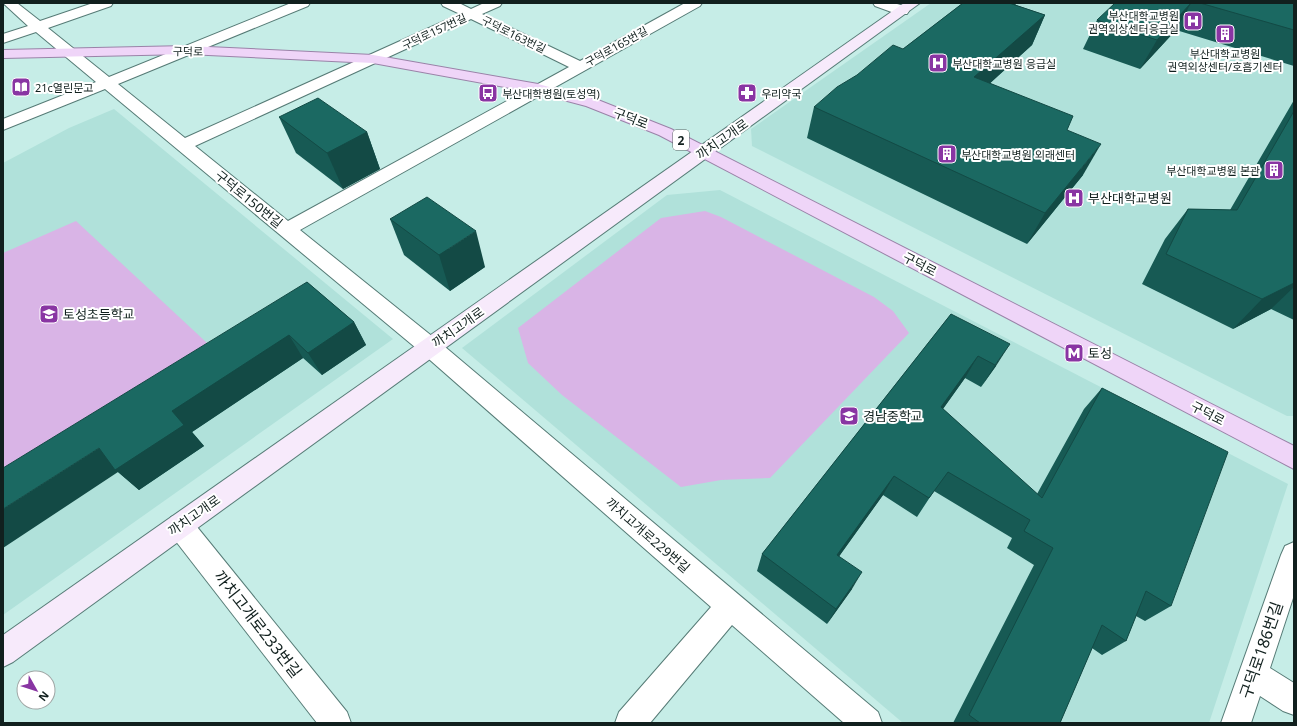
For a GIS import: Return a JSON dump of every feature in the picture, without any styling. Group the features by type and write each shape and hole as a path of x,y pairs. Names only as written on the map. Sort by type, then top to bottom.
{"main road":[{"name":"까치고개로","path":"3,652 908,7"},
{"name":"구덕로","path":"3,54 68,51 187,50 374,59 538,89 592,103 665,132 1294,458"}],"street":[{"name":"구덕로150번길","path":"9,3 430,347"},
{"path":"3,39 106,3"},
{"path":"3,126 303,3"},
{"name":"구덕로163번길","path":"448,3 580,66"},
{"name":"구덕로157번길","path":"374,59 495,3"},
{"name":"구덕로165번길","path":"538,89 695,3"},
{"path":"880,3 908,7"},
{"path":"182,145 374,59"},
{"path":"286,230 538,89"},
{"name":"까치고개로229번길","path":"430,347 867,723"},
{"name":"까치고개로233번길","path":"180,526 336,723"},
{"name":"구덕로186번길","path":"1236,723 1294,555"},
{"path":"630,723 730,606"},
{"path":"1253,674 1294,700"}],"shaded area":[{"name":"부산대학교병원","path":"931,3 1294,3 1294,416 1287,416 752,146 751,129"},
{"path":"114,109 393,339 3,615 3,163 69,128"},
{"name":"경남중학교","path":"720,190 1288,484 1209,723 903,723 462,348 667,195"},
{"path":"705,211 721,217 874,297 893,311 909,333 770,478 721,480 681,487 562,395 528,363 518,328 661,218"},
{"path":"76,221 221,356 3,493 3,253"}],"building":[{"path":"963,3 1009,3 1045,15 974,77 1073,116 1067,130 1101,144 1045,213 814,107 837,87 857,75 893,45 903,49"},
{"path":"1115,3 1191,3 1157,40 1097,20"},
{"path":"1200,3 1294,3 1294,30"},
{"path":"318,98 367,132 327,153 279,117"},
{"name":"부산대학교병원 본관","path":"1294,111 1294,283 1262,299 1166,254 1188,209 1237,210"},
{"path":"427,197 476,231 439,255 390,219"},
{"path":"307,282 354,322 308,353 289,335 172,411 184,425 115,470 99,448 3,509 3,468"},
{"path":"951,314 1010,344 995,365 978,356 941,407 1042,498 1102,388 1228,452 1171,606 1146,591 1126,641 1102,625 1060,723 980,723 969,715 1053,548 1024,531 1030,520 948,472 929,498 894,476 837,555 862,572 836,609 762,554"}],"place":[{"name":"부산대학교병원 권역외상센터응급실","path":"1193,21"},
{"name":"부산대학교병원 권역외상센터/호흡기센터","path":"1225,34"},
{"name":"부산대학교병원 응급실","path":"938,63"},
{"name":"21c열린문고","path":"21,87"},
{"name":"부산대학병원(토성역)","path":"488,93"},
{"name":"우리약국","path":"747,93"},
{"name":"부산대학교병원 외래센터","path":"947,154"},
{"name":"부산대학교병원 본관","path":"1274,170"},
{"name":"부산대학교병원","path":"1074,198"},
{"name":"토성초등학교","path":"49,314"},
{"name":"토성","path":"1074,353"},
{"name":"경남중학교","path":"849,416"}]}
